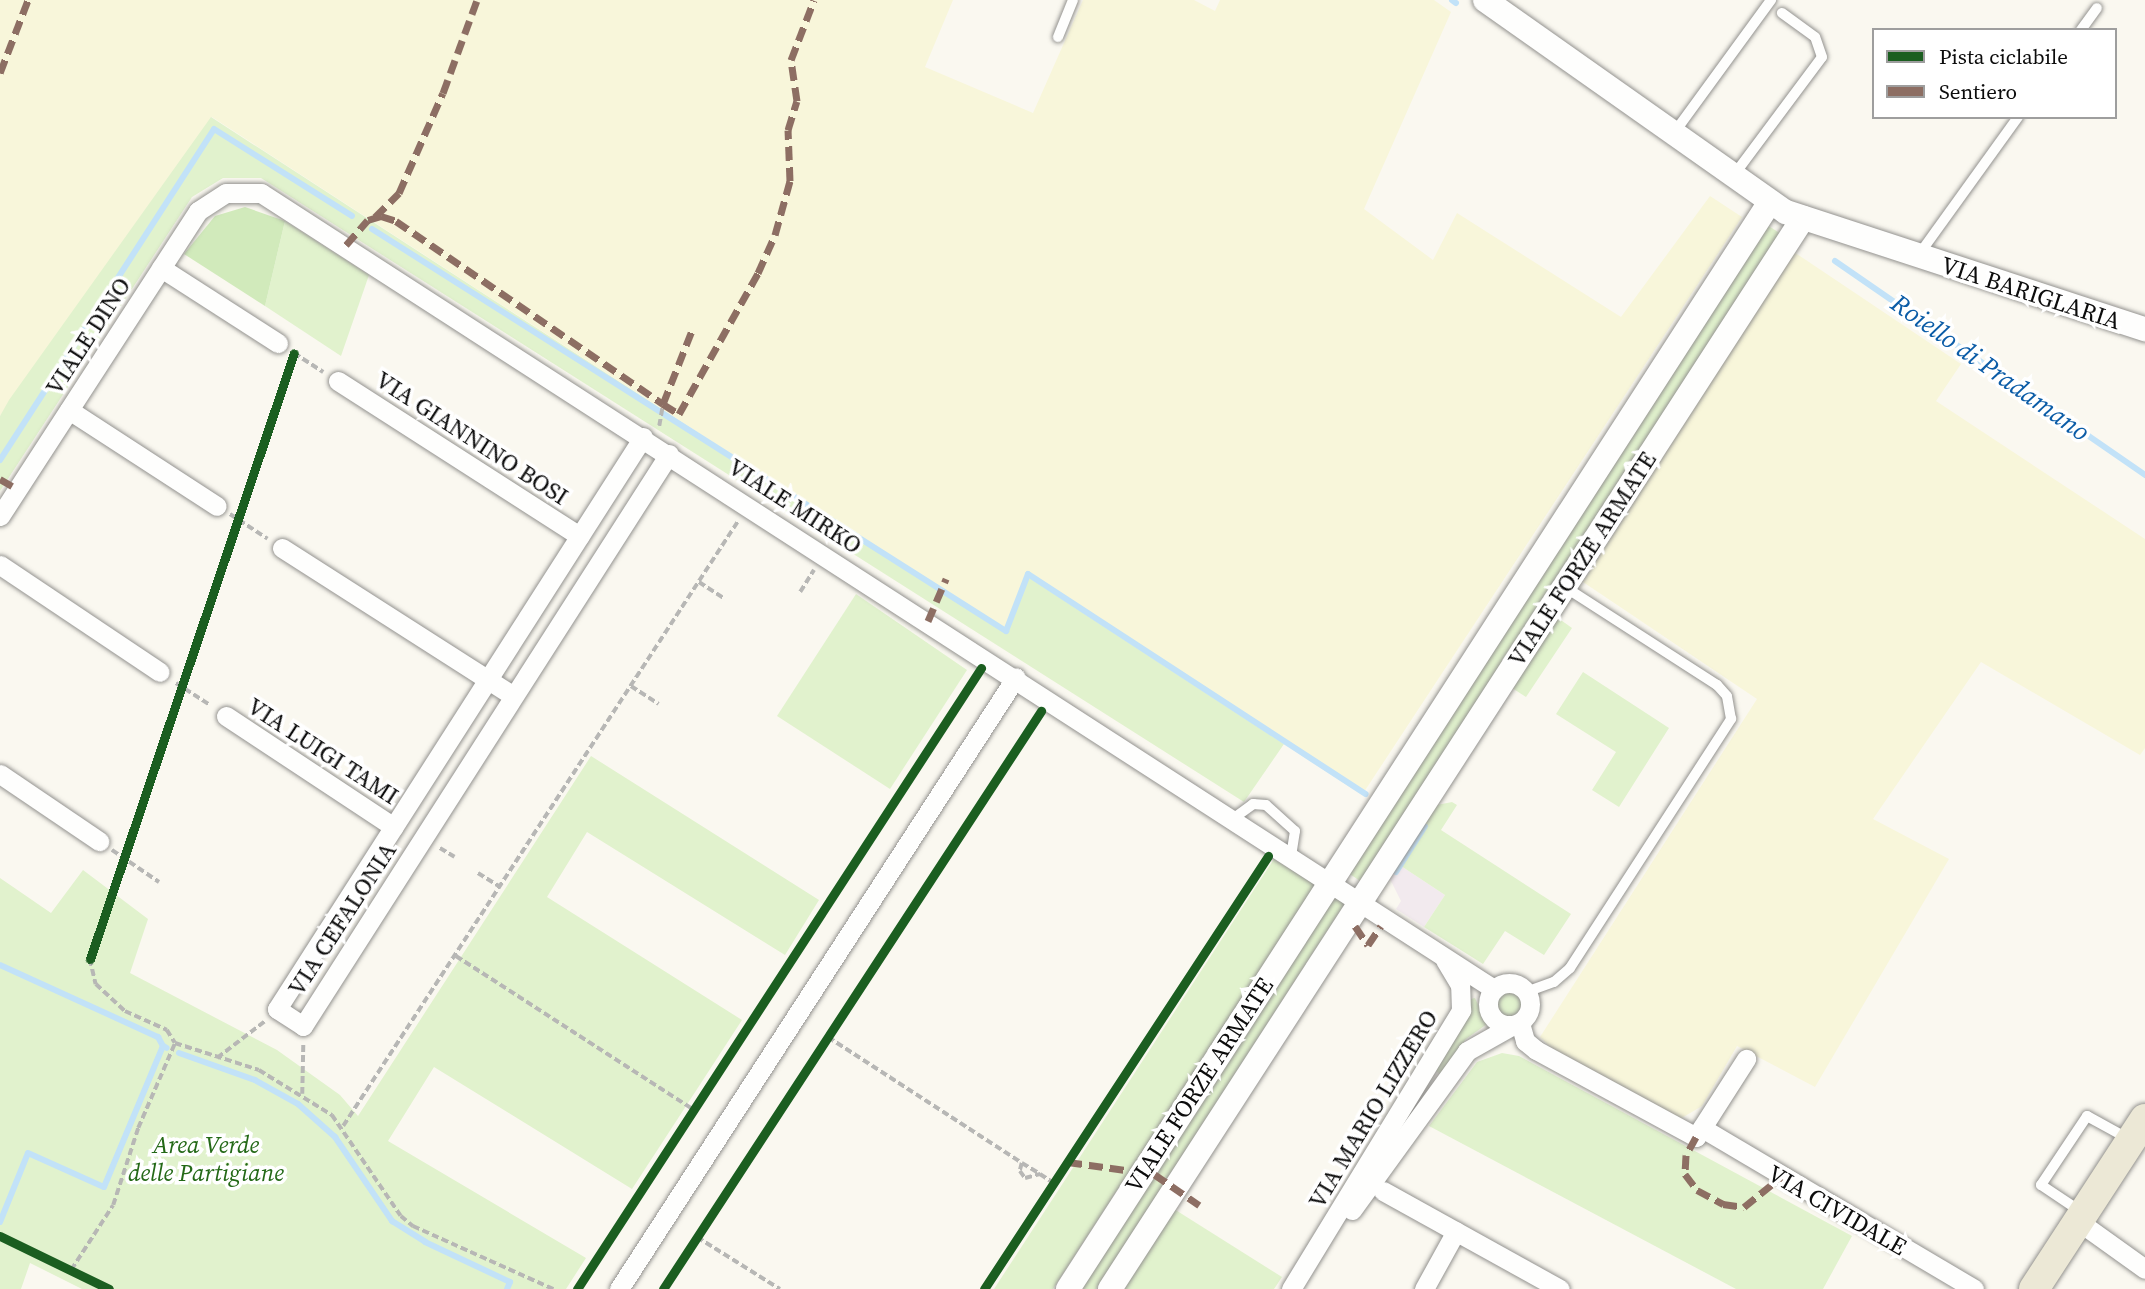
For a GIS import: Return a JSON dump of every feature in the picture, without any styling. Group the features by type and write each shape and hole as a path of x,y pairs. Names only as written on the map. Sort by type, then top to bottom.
{"main road":[{"path":"2034,1289 2138,1129"}],"street":[{"name":"VIA BARIGLARIA","path":"1485,0 1770,202 1803,218 1917,257 2145,329"},
{"name":"VIALE MIRKO","path":"226,194 250,191 272,198 1331,881"},
{"name":"VIALE DINO","path":"0,516 198,211 226,194"},
{"name":"VIALE FORZE ARMATE","path":"1068,1289 1770,202"},
{"name":"VIALE FORZE ARMATE","path":"1110,1289 1803,218"},
{"path":"161,268 286,348"},
{"name":"VIA GIANNINO BOSI","path":"338,381 579,536"},
{"path":"69,410 217,506"},
{"name":"VIA CEFALONIA","path":"643,437 277,1009 303,1026 669,454"},
{"path":"282,548 513,696"},
{"path":"0,565 160,672"},
{"path":"619,1289 1016,677"},
{"name":"VIA LUIGI TAMI","path":"226,716 394,827"},
{"path":"0,774 99,841"},
{"path":"1331,881 1361,900"},
{"name":"VIA MARIO LIZZERO","path":"1361,900 1494,989 1511,983 1527,992"},
{"name":"VIA MARIO LIZZERO","path":"1292,1289 1461,1010 1457,977 1438,951"},
{"path":"1494,989 1488,1002 1491,1017 1516,1024 1525,1041 1536,1050 1696,1138 1746,1059"},
{"path":"1516,1024 1530,1006 1527,992"},
{"name":"VIA MARIO LIZZERO","path":"1292,1289 1466,1051 1516,1024"},
{"name":"VIA CIVIDALE","path":"1702,1128 1974,1289"},
{"path":"1382,1191 1560,1289"},
{"path":"2081,1217 2145,1269"},
{"path":"1424,1289 1456,1231"}],"lane":[{"path":"1058,37 1073,0"},
{"path":"1674,134 1771,0"},
{"path":"2082,28 2096,8"},
{"path":"1733,176 1822,57 1815,37 1782,13"},
{"name":"VIA BARIGLARIA","path":"1917,257 2017,119"},
{"path":"1527,992 1554,982 1570,968 1731,719 1727,696 1717,685 1564,586"},
{"path":"1234,818 1253,804 1266,805 1295,831 1291,855"},
{"path":"2081,1217 2041,1185 2087,1116 2138,1129"}],"path":[{"path":"286,348 290,366"},
{"path":"286,348 338,381"},
{"path":"662,413 663,404"},
{"path":"343,1126 748,505"},
{"path":"217,506 282,548"},
{"path":"234,532 243,507"},
{"path":"699,582 724,599"},
{"path":"160,672 226,716"},
{"path":"178,700 187,674"},
{"path":"631,686 659,704"},
{"path":"99,841 159,882"},
{"path":"120,871 129,846"},
{"path":"478,873 500,887"},
{"path":"95,946 90,959 96,984 110,1001 167,1030 175,1043 259,1070 302,1094 343,1126 391,1201 413,1226 552,1289"},
{"path":"456,956 694,1110"},
{"path":"217,1058 247,1038 277,1009"},
{"path":"821,1048 835,1025"},
{"path":"302,1094 303,1026"},
{"path":"828,1037 1054,1183"},
{"path":"59,1265 76,1273 113,1205 138,1128 175,1043"},
{"path":"686,1121 701,1099"},
{"path":"1022,1163 1020,1171 1025,1178 1040,1174"},
{"path":"1047,1194 1061,1172"},
{"path":"690,1247 704,1226"},
{"path":"697,1237 780,1289"}],"shaded area":[{"path":"0,0 953,0 925,67 1033,113 1083,0 1194,0 1215,11 1220,0 1434,0 1451,12 1364,209 1433,260 1457,213 1621,317 1710,196 1742,217 1362,795 1029,577 1007,633 212,117 0,416"},
{"path":"1794,252 1961,364 1936,401 2145,539 2145,748 2140,755 1981,662 1873,819 1949,859 1815,1087 1737,1046 1702,1106 1680,1119 1556,1053 1540,1037 1757,699 1583,582"},
{"path":"1398,864 1445,895 1424,927 1396,909 1401,901 1389,877"}],"green space":[{"path":"211,117 1007,633 1028,577 1284,744 1244,802 261,178 223,178 192,197 0,491 0,416 9,400"},
{"path":"245,207 285,221 265,306 184,254 215,216"},
{"path":"285,221 369,275 341,356 265,306"},
{"path":"1767,225 1781,234 1360,881 1347,872"},
{"path":"856,594 967,670 890,789 777,716"},
{"path":"1558,618 1572,628 1526,697 1512,688"},
{"path":"1583,672 1669,728 1619,807 1592,790 1616,752 1556,714"},
{"name":"Area Verde delle Partigiane","path":"591,756 819,900 785,955 587,832 547,897 742,1020 632,1189 434,1067 388,1141 586,1258 566,1289 82,1289 30,1263 21,1289 0,1289 0,878 51,913 83,870 148,919 130,973 277,1050 340,1095 358,1116"},
{"path":"1452,802 1457,805 1441,830 1571,914 1544,955 1505,931 1483,964 1424,927 1445,895 1398,864 1437,805"},
{"path":"1274,859 1315,885 1053,1289 994,1289"},
{"path":"1334,896 1345,903 1096,1289 1080,1289"},
{"path":"1509,989 1520,993 1524,1004 1520,1015 1509,1019 1498,1015 1494,1004 1498,993"},
{"path":"1475,998 1487,1024 1466,1039 1440,1074 1432,1068 1467,1000"},
{"path":"1502,1053 1519,1056 1852,1236 1823,1289 1736,1289 1429,1126 1477,1062"},
{"path":"1174,1209 1282,1277 1274,1289 1123,1289"}],"waterway":[{"name":"Roiello di Pradamano","path":"1452,0 1456,3"},
{"path":"0,460 214,129 352,216"},
{"path":"372,229 1006,631 1028,574 1366,794"},
{"name":"Roiello di Pradamano","path":"1835,261 2145,475"},
{"path":"1396,872 1425,826"},
{"path":"0,965 158,1037 163,1046"},
{"path":"0,1222 28,1153 104,1187 163,1046 167,1048"},
{"path":"179,1053 255,1080 298,1104 335,1137 392,1221 425,1242 510,1282 507,1289"}],"marked path":[{"path":"0,73 28,0"},
{"path":"375,217 399,193 443,93 477,0"},
{"path":"663,404 679,414 758,273 775,235 790,181 788,130 797,101 791,60 814,0"},
{"path":"346,245 368,220 381,216 396,221 663,404 693,328"},
{"path":"0,479 17,489"},
{"path":"928,621 946,579"},
{"path":"1355,926 1368,945 1381,926"},
{"path":"1696,1137 1686,1155 1685,1174 1697,1190 1723,1204 1744,1207 1781,1177"},
{"path":"1068,1162 1154,1174 1199,1205"}],"cycle path":[{"path":"90,959 294,353"},
{"path":"577,1289 981,668"},
{"path":"663,1289 1041,711"},
{"path":"984,1289 1268,856"},
{"path":"0,1236 109,1289"}]}
